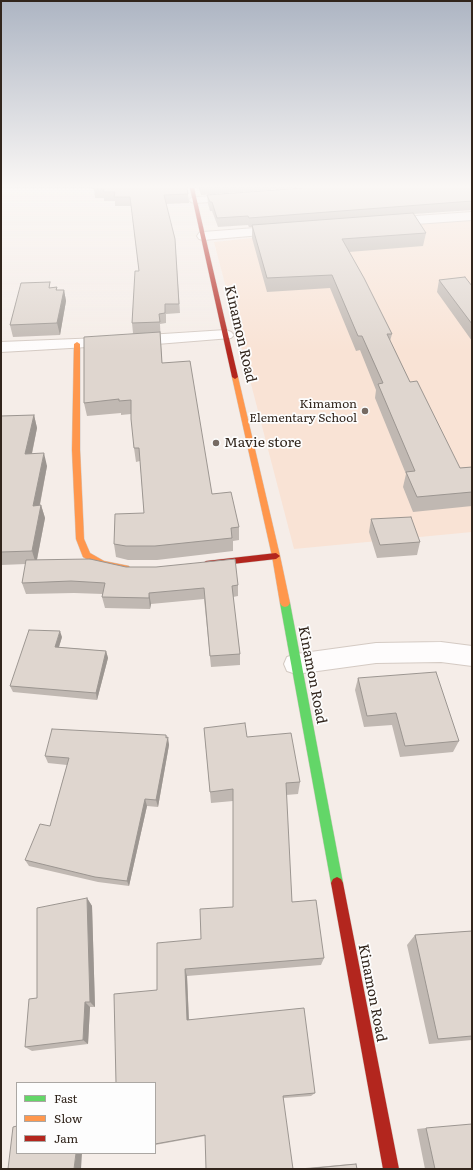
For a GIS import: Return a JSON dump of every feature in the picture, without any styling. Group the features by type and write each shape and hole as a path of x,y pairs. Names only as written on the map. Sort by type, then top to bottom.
{"street":[{"name":"Kinamon Road","path":"205,243 276,556 391,1169"},
{"path":"1,347 226,335"},
{"path":"76,344 76,450 80,539 86,555 102,564 135,569"},
{"path":"194,565 276,556"},
{"path":"296,664 376,653 441,652 472,656"}],"shaded area":[{"name":"Kimamon Elementary School","path":"214,243 472,243 472,532 294,549"}],"building":[{"path":"136,243 175,243 179,304 165,304 165,313 159,314 160,322 132,323 135,271 139,271"},
{"path":"257,243 344,243 364,278 392,334 387,334 410,382 417,381 460,468 472,467 472,492 417,497 406,472 415,471 378,384 383,383 362,336 358,336 332,275 267,278"},
{"path":"465,277 472,286 472,324 439,280"},
{"path":"50,282 49,288 57,287 56,290 64,290 57,323 10,325 21,283"},
{"path":"160,332 162,363 190,361 212,494 231,492 239,527 231,528 232,538 155,546 126,546 114,544 115,514 144,513 139,448 134,448 131,400 119,401 119,399 84,403 84,337"},
{"path":"34,415 25,454 44,453 33,506 41,505 32,551 1,552 1,416"},
{"path":"411,517 420,542 380,545 371,519"},
{"path":"90,559 126,567 156,567 235,559 238,585 232,586 240,654 210,656 204,588 149,593 149,598 102,597 105,583 71,581 22,583 26,560"},
{"path":"29,630 60,631 55,647 106,651 96,693 10,686"},
{"path":"436,672 459,741 405,746 396,713 367,716 358,678"},
{"path":"245,723 247,737 291,733 300,782 286,783 292,902 316,900 324,958 185,969 187,1020 304,1008 315,1093 283,1096 293,1169 206,1169 205,1135 156,1144 156,1082 116,1082 114,994 157,990 157,943 201,939 200,909 233,907 233,789 210,792 204,728"},
{"path":"52,729 166,735 166,738 168,737 156,800 145,799 127,881 95,877 25,860 40,824 50,826 69,758 45,756"},
{"path":"87,898 90,1002 85,1002 83,1040 25,1047 29,999 37,998 37,908"},
{"path":"472,931 472,1036 438,1039 415,935"},
{"path":"472,1124 472,1169 435,1169 426,1128"},
{"path":"16,1126 16,1154 76,1154 74,1169 8,1169 13,1127"},
{"path":"356,1164 357,1169 305,1169"}],"traffic: fast":[{"path":"285,603 337,883"}],"traffic: slow":[{"path":"77,344 76,450 80,539 86,555 102,564 126,568"},
{"path":"235,377 276,556 285,603"}],"traffic: jam":[{"path":"204,243 235,377"},
{"path":"206,564 276,556"},
{"path":"337,883 391,1169"}],"place":[{"name":"Kimamon Elementary School","path":"365,411"},
{"name":"Mavie store","path":"216,443"}]}
